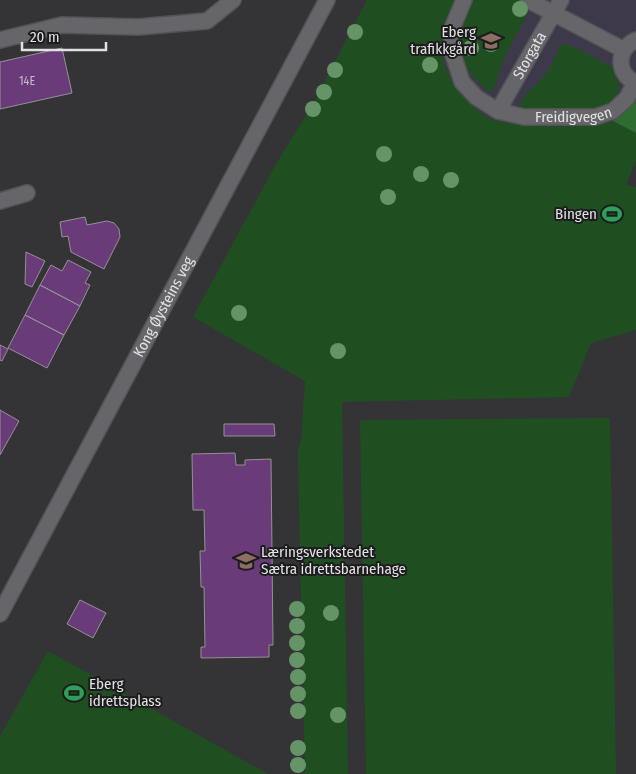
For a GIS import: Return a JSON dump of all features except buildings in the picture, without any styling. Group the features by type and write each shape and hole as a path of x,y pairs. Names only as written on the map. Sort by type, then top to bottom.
{"main road":[{"path":"0,40 62,25 138,27 207,22 234,0"},
{"name":"Kong Øysteins veg","path":"0,614 327,0"},
{"name":"Freidigvegen","path":"464,0 453,26 451,48 462,82 476,97 498,111 524,117 595,117 613,111 627,98 635,83"},
{"path":"528,0 624,50"},
{"name":"Storgata","path":"498,111 561,0"},
{"path":"635,83 624,75 621,69 621,56 628,44 636,40"},
{"path":"0,201 27,193"}],"shaded area":[{"name":"Eberg trafikkgård","path":"367,0 636,0 636,162 324,82"}],"green space":[{"path":"367,0 455,0 445,21 442,35 445,66 460,93 488,118 534,126 587,125 613,121 636,133 636,160 626,185 636,187 636,330 591,343 569,397 342,402 348,774 305,774 298,449 301,440 305,381 193,317 276,164 316,99"},
{"path":"471,0 518,0 529,7 526,17 506,54 492,93 477,81 461,55 458,36 460,26"},
{"path":"566,44 612,67 620,87 615,97 607,105 584,111 535,110 519,107 527,93 551,66 561,45"},
{"path":"636,96 636,133 613,121"},
{"path":"610,418 616,774 366,774 360,420"},
{"name":"Eberg idrettsplass","path":"48,651 268,774 0,774 0,736"}],"place":[{"name":"Eberg trafikkgård","path":"491,41"},
{"name":"Bingen","path":"612,214"},
{"name":"Læringsverkstedet Sætra idrettsbarnehage","path":"246,561"},
{"name":"Eberg idrettsplass","path":"74,693"}]}
